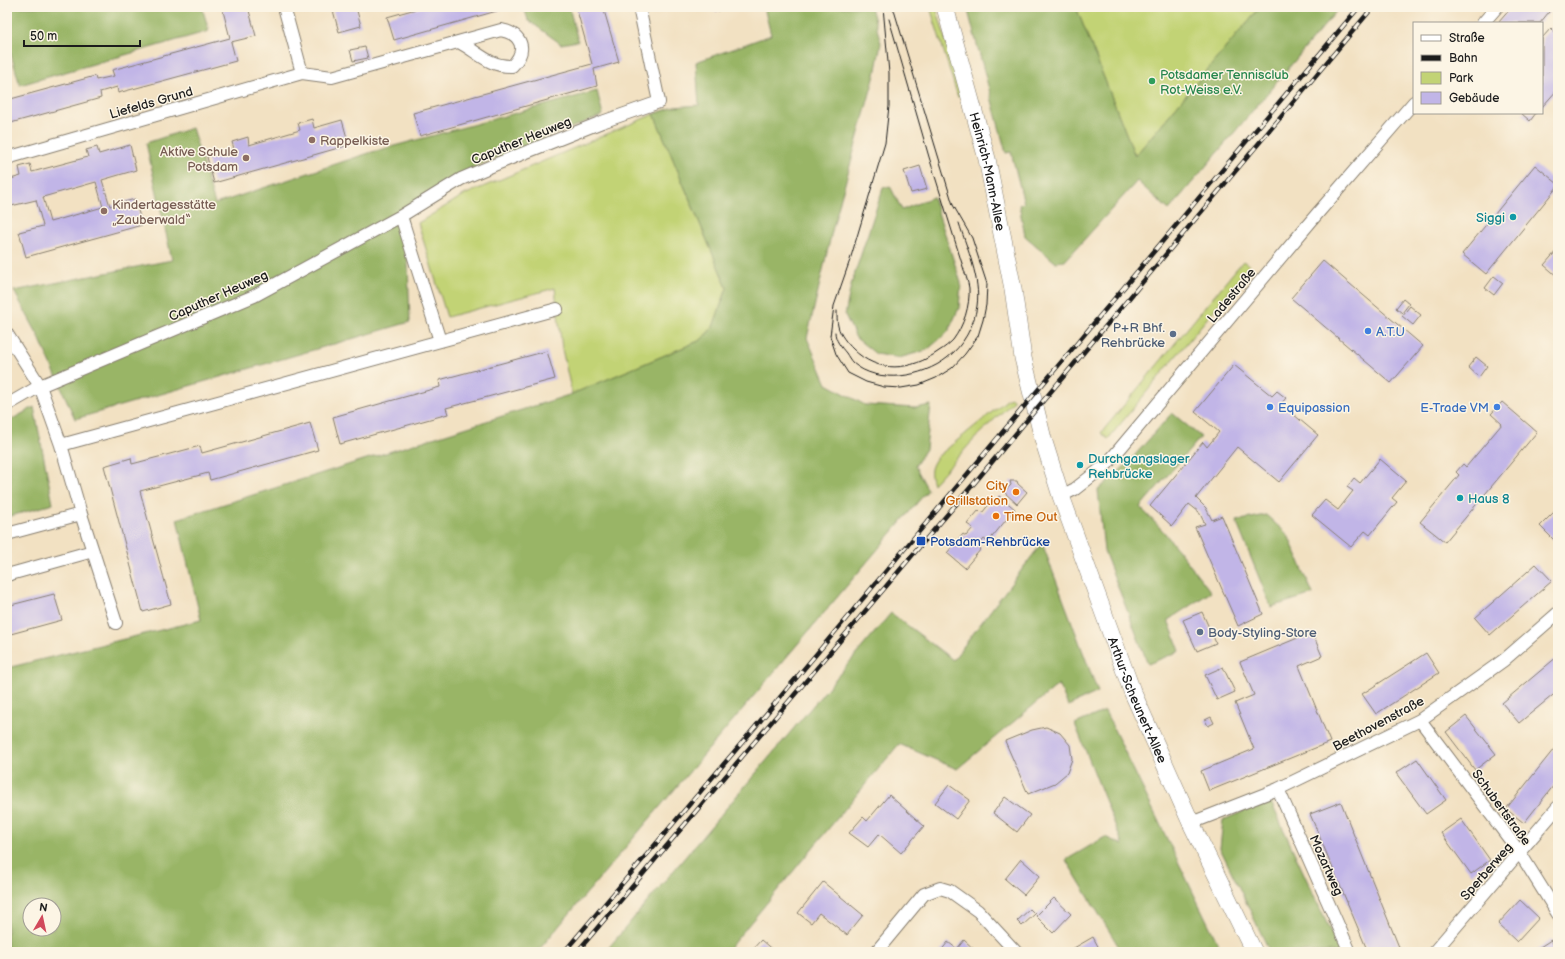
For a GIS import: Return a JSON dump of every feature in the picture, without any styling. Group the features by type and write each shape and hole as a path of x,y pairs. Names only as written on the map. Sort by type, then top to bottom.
{"main road":[{"name":"Heinrich-Mann-Allee","path":"945,7 987,159 1013,289 1019,338 1043,439"},
{"name":"Arthur-Scheunert-Allee","path":"1043,439 1061,496 1132,692 1191,823 1254,952"}],"street":[{"path":"284,7 302,73"},
{"name":"Caputher Heuweg","path":"7,405 40,386 254,296 400,216 461,179 602,122 659,102 639,7"},
{"path":"1484,22 1496,7"},
{"name":"Liefelds Grund","path":"7,158 302,73 332,77 501,30 510,32 518,38 521,47 519,59 512,66 502,66 490,63 459,42"},
{"name":"Ladestraße","path":"1061,496 1075,489 1107,464 1321,209 1413,103"},
{"path":"400,216 440,341"},
{"path":"62,445 557,309"},
{"path":"7,334 40,386 62,445 81,514 116,623"},
{"path":"7,534 81,514"},
{"path":"7,575 93,551"},
{"name":"Beethovenstraße","path":"1191,823 1278,789 1420,720 1504,660 1558,613"},
{"name":"Schubertstraße","path":"1420,720 1520,853 1558,914"},
{"name":"Mozartweg","path":"1278,789 1350,952"},
{"name":"Sperberweg","path":"1434,952 1558,807"},
{"path":"876,952 924,894 940,888 950,890 978,911 1016,952"}],"green space":[{"path":"7,7 202,7 209,31 20,85 7,41"},
{"path":"524,7 569,7 578,41 561,44 528,20"},
{"path":"764,7 871,7 881,43 875,75 833,227 807,338 827,384 865,405 915,408 931,405 926,449 915,466 928,490 537,952 7,952 7,668 201,620 177,519 572,394 701,340 713,327 727,288 654,114 674,107 699,105 696,62 771,35"},
{"path":"930,7 936,7 962,95 958,97"},
{"path":"967,7 1076,7 1135,156 1260,7 1340,7 1169,210 1137,181 1065,261 1055,262 1025,236 1019,205 1024,203 1011,152 1006,153"},
{"name":"Potsdamer Tennisclub Rot-Weiss e.V.","path":"1076,7 1260,7 1135,156"},
{"path":"597,91 603,115 481,164 406,206 410,322 75,419 38,335 14,291 172,260 146,143 192,128 215,204 372,152"},
{"path":"654,114 727,288 713,327 701,340 572,394 562,349 555,288 447,317 418,223 464,195"},
{"path":"890,186 902,210 933,197 961,283 959,308 948,332 927,350 899,358 876,354 856,338 845,315 851,285 883,188"},
{"path":"1243,261 1250,266 1108,439 1101,433"},
{"path":"1012,398 1014,401 980,433 933,484 931,470 937,457 1008,399"},
{"path":"34,407 53,504 7,517 7,422"},
{"path":"1172,413 1201,437 1140,507 1164,532 1211,592 1168,620 1180,651 1148,664 1104,551 1098,490 1128,463"},
{"path":"1266,515 1288,535 1313,594 1271,607 1236,521"},
{"path":"1042,543 1098,692 1068,706 1059,684 957,769 899,744 726,952 605,952 891,613 953,660"},
{"path":"1105,711 1222,952 1122,952 1066,860 1105,837 1123,845 1075,724"},
{"path":"1270,800 1340,952 1270,952 1220,848 1223,820"}],"building":[{"path":"222,7 248,7 256,36 231,42 236,61 118,93 117,87 100,92 101,98 7,124 7,100 95,76 96,80 114,76 112,70 230,38"},
{"path":"332,7 356,7 361,26 339,32"},
{"path":"423,7 511,7 394,40 387,17"},
{"path":"576,7 603,7 619,62 594,69 597,86 420,136 413,113 592,64"},
{"path":"713,7 730,7 730,8 714,12"},
{"path":"1512,7 1553,7 1541,22 1499,22"},
{"path":"1551,28 1558,35 1558,89 1543,106 1543,37"},
{"path":"365,47 368,58 353,61 350,50"},
{"path":"1522,114 1535,114 1530,121"},
{"path":"312,119 314,128 342,120 349,145 214,183 207,157 234,149 232,142 248,137 249,145 300,130 298,123"},
{"path":"130,145 136,170 102,180 110,206 135,199 142,225 26,257 19,232 43,226 36,200 7,207 7,180 21,176 19,167 30,164 32,172 88,157 86,150 97,147 99,154","holes":["96,182 103,207 50,222 43,197"]},
{"name":"Siggi","path":"1535,165 1558,184 1558,186 1486,274 1462,254"},
{"path":"920,166 927,189 911,193 904,171"},
{"path":"1558,249 1558,277 1544,265"},
{"name":"A.T.U","path":"1323,261 1423,346 1391,383 1291,298"},
{"path":"1494,276 1503,283 1494,295 1485,288"},
{"path":"1403,299 1409,304 1402,313 1396,308"},
{"path":"1410,306 1421,315 1413,325 1402,316"},
{"path":"547,351 555,379 446,408 448,414 340,444 333,417 440,387 439,380"},
{"path":"1476,357 1487,366 1479,377 1468,367"},
{"path":"1234,365 1272,396 1277,391 1286,398 1281,404 1318,435 1279,482 1237,447 1196,498 1206,508 1212,520 1222,516 1263,614 1238,626 1195,527 1205,524 1199,512 1189,504 1172,526 1150,506 1203,442 1207,447 1219,432 1195,412"},
{"name":"Haus 8","path":"1502,402 1537,432 1445,542 1420,522 1459,475 1456,472 1463,464 1466,467 1502,424 1491,414"},
{"path":"310,423 318,450 210,480 208,473 140,491 171,604 143,612 104,466 131,458 132,464 200,446 202,453"},
{"path":"1380,459 1406,481 1392,498 1397,502 1370,535 1365,531 1351,547 1312,515 1325,500 1338,510 1353,491 1347,487 1354,478 1360,483"},
{"path":"1010,481 1017,481 1018,484 1027,492 1017,504 1004,492 1011,485"},
{"path":"999,496 1015,509 988,542 984,539 978,546 981,549 965,568 947,553 963,534 966,536 973,528 967,524 979,510 982,513 990,503 992,505"},
{"path":"1558,508 1558,544 1540,526"},
{"path":"1536,564 1552,581 1490,635 1475,618"},
{"path":"54,594 62,620 7,635 7,606"},
{"path":"1202,612 1216,643 1197,651 1183,620"},
{"path":"1312,632 1322,656 1299,666 1330,742 1209,791 1201,771 1254,749 1235,703 1254,695 1240,662"},
{"path":"1426,653 1439,673 1376,714 1362,694"},
{"path":"1558,656 1558,691 1519,723 1502,703"},
{"path":"1223,667 1235,692 1217,700 1205,675"},
{"path":"1466,716 1496,754 1475,770 1446,732"},
{"path":"1211,717 1214,723 1208,726 1205,720"},
{"path":"1046,727 1060,733 1070,745 1072,759 1067,773 1055,783 1028,794 1005,741 1032,730"},
{"path":"1554,749 1558,752 1558,780 1524,823 1506,809"},
{"path":"1417,759 1446,800 1426,814 1396,773"},
{"path":"949,785 970,800 956,819 935,803"},
{"path":"889,795 924,826 901,853 879,834 868,847 849,833 863,817 867,821"},
{"path":"1005,797 1030,815 1017,832 993,813"},
{"path":"1341,802 1401,952 1368,952 1310,814"},
{"path":"1461,819 1490,860 1471,874 1441,833"},
{"path":"1021,859 1040,876 1024,895 1005,879"},
{"path":"823,882 863,915 847,935 819,913 811,923 798,913"},
{"path":"1054,898 1071,914 1053,933 1036,916"},
{"path":"1520,900 1539,918 1517,942 1498,924"},
{"path":"1030,909 1035,914 1022,926 1017,921"},
{"path":"1093,937 1101,952 1067,952"},
{"path":"761,940 775,952 750,952"},
{"path":"964,940 975,950 973,952 940,952 948,942 957,949"},
{"path":"1551,940 1558,952 1532,952"}],"tram line":[{"path":"883,7 889,73 889,106 885,143 850,260 834,306 830,336 836,354 848,373 866,382 884,387 901,388 919,385 936,378 952,368 965,354 978,336 986,305 987,284 972,238 953,205 893,7"},
{"path":"837,311 837,323 840,333 853,349 873,363 895,367 917,363 928,358 946,346 957,334 963,322 967,308 969,295 968,281 929,157 889,19"},
{"path":"835,332 836,338 853,363 863,370 875,374 887,376 913,374 937,365 953,353 967,335 976,313 978,296 975,275 959,223"}],"railway":[{"path":"564,952 751,732 1359,7"},
{"path":"577,952 976,481 1373,7"}],"place":[{"name":"Potsdamer Tennisclub Rot-Weiss e.V.","path":"1152,81"},
{"name":"Rappelkiste","path":"312,140"},
{"name":"Aktive Schule Potsdam","path":"246,158"},
{"name":"Kindertagesstätte „Zauberwald“","path":"104,211"},
{"name":"Siggi","path":"1513,217"},
{"name":"A.T.U","path":"1368,331"},
{"name":"P+R Bhf. Rehbrücke","path":"1173,334"},
{"name":"Equipassion","path":"1270,407"},
{"name":"E-Trade VM","path":"1497,407"},
{"name":"Durchgangslager Rehbrücke","path":"1080,465"},
{"name":"City Grillstation","path":"1016,492"},
{"name":"Haus 8","path":"1460,498"},
{"name":"Time Out","path":"996,516"},
{"name":"Potsdam-Rehbrücke","path":"921,541"},
{"name":"Body-Styling-Store","path":"1200,632"}]}
